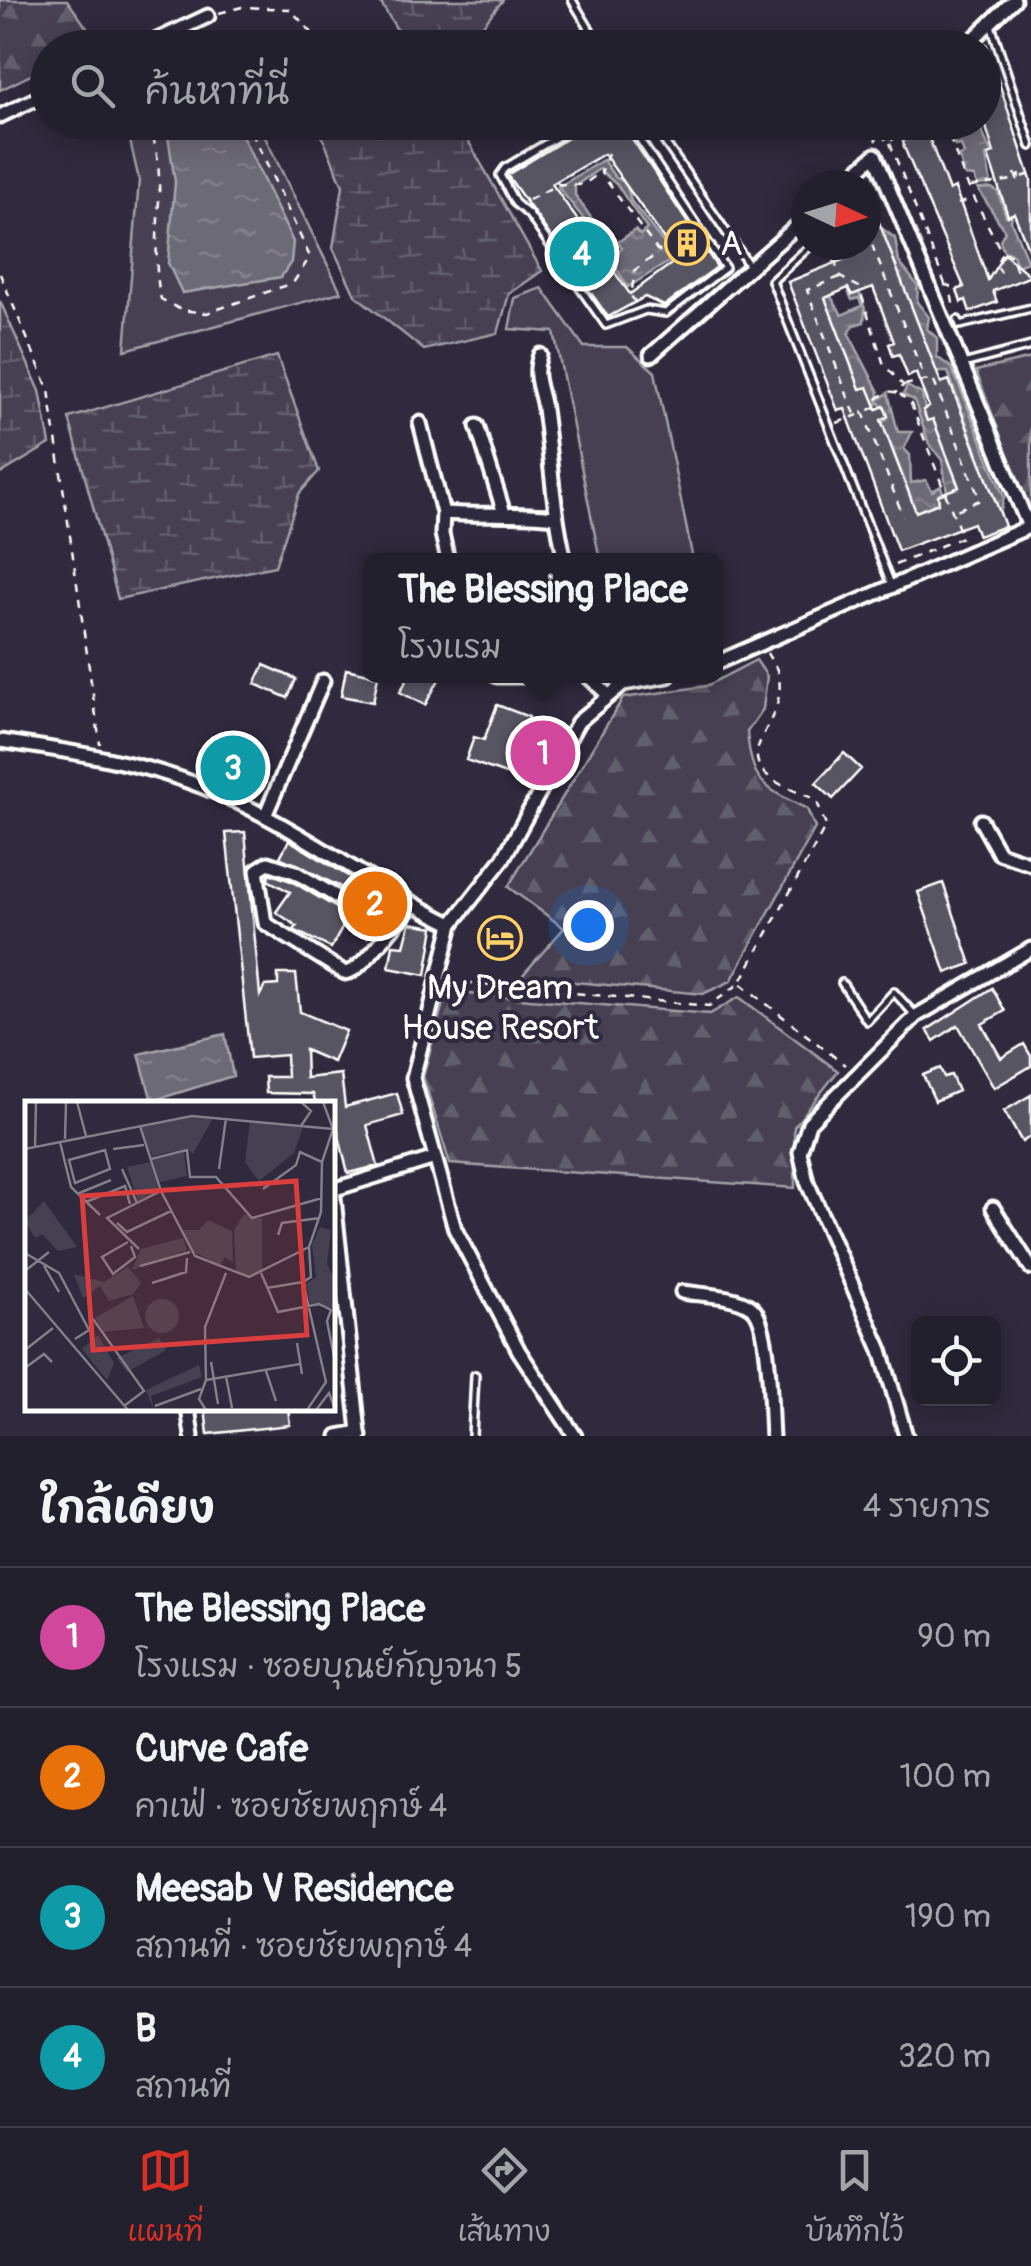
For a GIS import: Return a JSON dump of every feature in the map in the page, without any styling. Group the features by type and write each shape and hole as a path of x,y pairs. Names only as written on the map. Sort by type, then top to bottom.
{"street":[{"path":"982,30 1014,0"},
{"path":"178,30 208,16"},
{"path":"0,116 30,102"},
{"path":"723,660 1030,526 875,155 858,170"},
{"path":"652,355 791,231"},
{"path":"540,355 535,378 544,405 554,517 563,553"},
{"path":"420,423 443,513 446,553"},
{"path":"477,426 503,510"},
{"path":"443,513 492,516 503,510 554,517"},
{"path":"265,816 324,682"},
{"path":"595,683 609,696"},
{"path":"575,1436 519,1351 455,1228 413,1078 452,924 503,860 578,722 629,683"},
{"path":"0,741 102,756 202,786 265,816 414,906 452,924"},
{"path":"982,821 999,852 1031,864"},
{"path":"389,928 295,872 268,863 257,870 265,922 345,972 360,968 389,928 414,906"},
{"path":"906,1436 882,1350 807,1182 800,1152 809,1124 916,1016 1031,949"},
{"path":"335,1189 435,1158"},
{"path":"335,1208 360,1434 338,1436"},
{"path":"993,1208 1031,1268"},
{"path":"682,1292 746,1304 757,1313 764,1332 772,1436"},
{"path":"188,1411 192,1436"}],"lane":[{"path":"572,0 590,30"},
{"path":"990,22 993,30"},
{"path":"1001,55 1031,146"},
{"path":"553,140 501,172 519,206 602,323 612,324 645,310 666,314 722,274 724,262 640,140"},
{"path":"663,140 750,268"},
{"path":"796,260 772,282 892,587"},
{"path":"702,288 712,302"},
{"path":"946,330 959,322 1031,308"},
{"path":"960,364 1031,346"},
{"path":"842,984 867,1021 894,992 916,1016"},
{"path":"472,1436 476,1375"}],"path":[{"path":"208,16 242,7 290,9 309,30"},
{"path":"155,140 155,276 161,299 180,310 207,313 293,284 310,257 256,140"},
{"path":"875,140 875,155"},
{"path":"886,140 959,322"},
{"path":"951,140 972,199 1002,252 1011,256 1018,277"},
{"path":"519,206 558,184 584,185 601,172 608,153"},
{"path":"601,172 658,252 679,258"},
{"path":"970,187 994,186 1031,174"},
{"path":"960,204 972,199"},
{"path":"645,310 631,296 635,270 658,252"},
{"path":"1001,273 996,259 1002,252"},
{"path":"834,260 840,278"},
{"path":"878,260 926,380"},
{"path":"0,274 48,390 102,756"},
{"path":"863,412 855,414 807,290 840,278 859,287 884,365 903,385"},
{"path":"947,285 958,282"},
{"path":"903,385 932,378 980,500 952,512"},
{"path":"885,568 962,537 911,404 903,401 903,385"},
{"path":"830,426 878,406 876,399 887,391 900,393"},
{"path":"863,412 903,516"},
{"path":"437,980 709,1006 740,983 826,826 816,800 776,786 759,765 758,736 776,705 779,674 763,644"},
{"path":"740,983 856,1074"}],"green space":[{"path":"0,0 67,0 88,30 30,30 30,75 0,90"},
{"path":"379,0 503,0 479,30 397,30"},
{"path":"130,140 266,140 341,292 125,350 139,180"},
{"path":"324,140 468,140 542,271 509,294 498,333 424,350 355,295 333,248 343,186"},
{"path":"542,288 584,347 627,347 655,372 692,553 599,553 554,332 509,329 515,298"},
{"path":"0,301 40,391 50,444 0,474"},
{"path":"277,356 319,471 299,494 275,566 118,599 69,418"},
{"path":"1031,358 1031,514 1030,514 976,371"},
{"path":"756,660 767,676 763,709 747,732 752,763 770,789 807,809 815,828 731,981 703,994 521,977 564,928 508,887 623,698 723,683 723,677"},
{"path":"446,992 710,1014 739,997 838,1071 794,1127 795,1188 450,1164 423,1077"}],"water":[{"path":"169,140 244,140 293,242 291,262 281,277 182,293 168,263 175,182"},
{"path":"953,140 986,140 992,154 986,156 991,184 977,185 974,177 965,176 959,156 964,154 961,145 955,146"},
{"path":"603,160 615,177 626,183 631,201 675,258 628,287 587,223 558,187","holes":["599,169 617,185 647,229 640,235 635,230 618,242 622,248 616,253 575,195 575,186"]},
{"path":"992,188 998,192 1006,216 1012,214 1011,221 1028,262 1017,266 1013,255 1003,250 1000,240 1005,231 978,189"},
{"path":"881,228 895,238 899,262 918,286 917,302 929,317 927,329 937,338 937,357 952,368 1004,497 1000,514 948,372 931,372"},
{"path":"859,292 865,309 864,322 854,325 849,334 879,392 877,405 857,413 866,388 860,389 847,355 835,359 831,348 842,343 824,298 830,295 842,315 862,306 859,298 852,300 849,293"},
{"path":"907,386 922,394 927,421 933,419 963,499 947,492 942,460 929,444 914,400 903,395"},
{"path":"888,393 898,432 912,432 904,449 910,455 911,483 926,480 932,491 941,486 943,493 938,495 939,503 905,516 912,500 882,423 888,418 878,400"},
{"path":"225,1034 233,1076 152,1101 139,1054"}],"building":[{"path":"1001,89 1031,180 1031,256 1014,213 1008,216 988,155 994,153 990,140 1001,140"},
{"path":"564,140 633,140 717,267 664,306 645,297 608,317 507,175","holes":["604,154 678,259 630,294 552,184"]},
{"path":"903,140 930,140 949,191 955,188 988,280 1004,254 1031,276 993,291 997,302 970,312 966,300 961,302 957,290 964,287"},
{"path":"881,227 941,383 949,380 1005,526 978,536 973,523 898,551 845,409 838,411 788,282 843,260 881,260","holes":["873,287 894,342 889,344 893,356 899,354 908,377 916,373 929,407 923,410 927,421 933,419 959,487 938,495 939,503 916,512 881,420 888,416 884,406 877,409 868,387 860,389 825,298 848,288 852,295"]},
{"path":"264,665 296,679 288,698 255,684"},
{"path":"346,669 363,673 363,683 377,683 373,702 341,696"},
{"path":"405,683 437,683 425,705 400,692"},
{"path":"497,705 529,717 516,752 543,761 534,784 466,760 474,737 484,740"},
{"path":"231,742 253,751 236,791 214,782"},
{"path":"844,753 861,769 833,799 816,783"},
{"path":"245,832 260,995 265,986 278,985 278,974 296,974 300,1012 346,1031 333,1062 305,1050 306,1078 341,1074 345,1107 397,1093 403,1115 367,1125 378,1166 348,1173 338,1132 335,1133 335,1101 315,1101 313,1094 266,1093 265,1077 287,1077 286,1055 250,1058 226,833"},
{"path":"289,840 369,889 363,898 280,857"},
{"path":"269,873 291,881 372,929 367,937 344,925 331,948 294,930 297,926 276,912 290,892 268,880"},
{"path":"943,883 971,964 946,973 918,892"},
{"path":"410,923 434,927 426,975 389,968 393,945 404,946"},
{"path":"992,988 1005,1011 982,1024 1001,1058 1024,1044 1031,1056 1031,1066 994,1088 958,1025 934,1041 927,1030"},
{"path":"940,1068 944,1077 951,1075 958,1091 935,1101 923,1075"},
{"path":"1031,1095 1031,1136 1022,1142 1004,1111"},
{"path":"205,1411 288,1411 290,1425 208,1434"}],"place":[{"name":"A","path":"687,243"},
{"name":"B","path":"582,254"},
{"name":"The Blessing Place","path":"543,753"},
{"name":"Meesab V Residence","path":"233,768"},
{"name":"Curve Cafe","path":"375,904"},
{"name":"My Dream House Resort","path":"500,938"}]}
